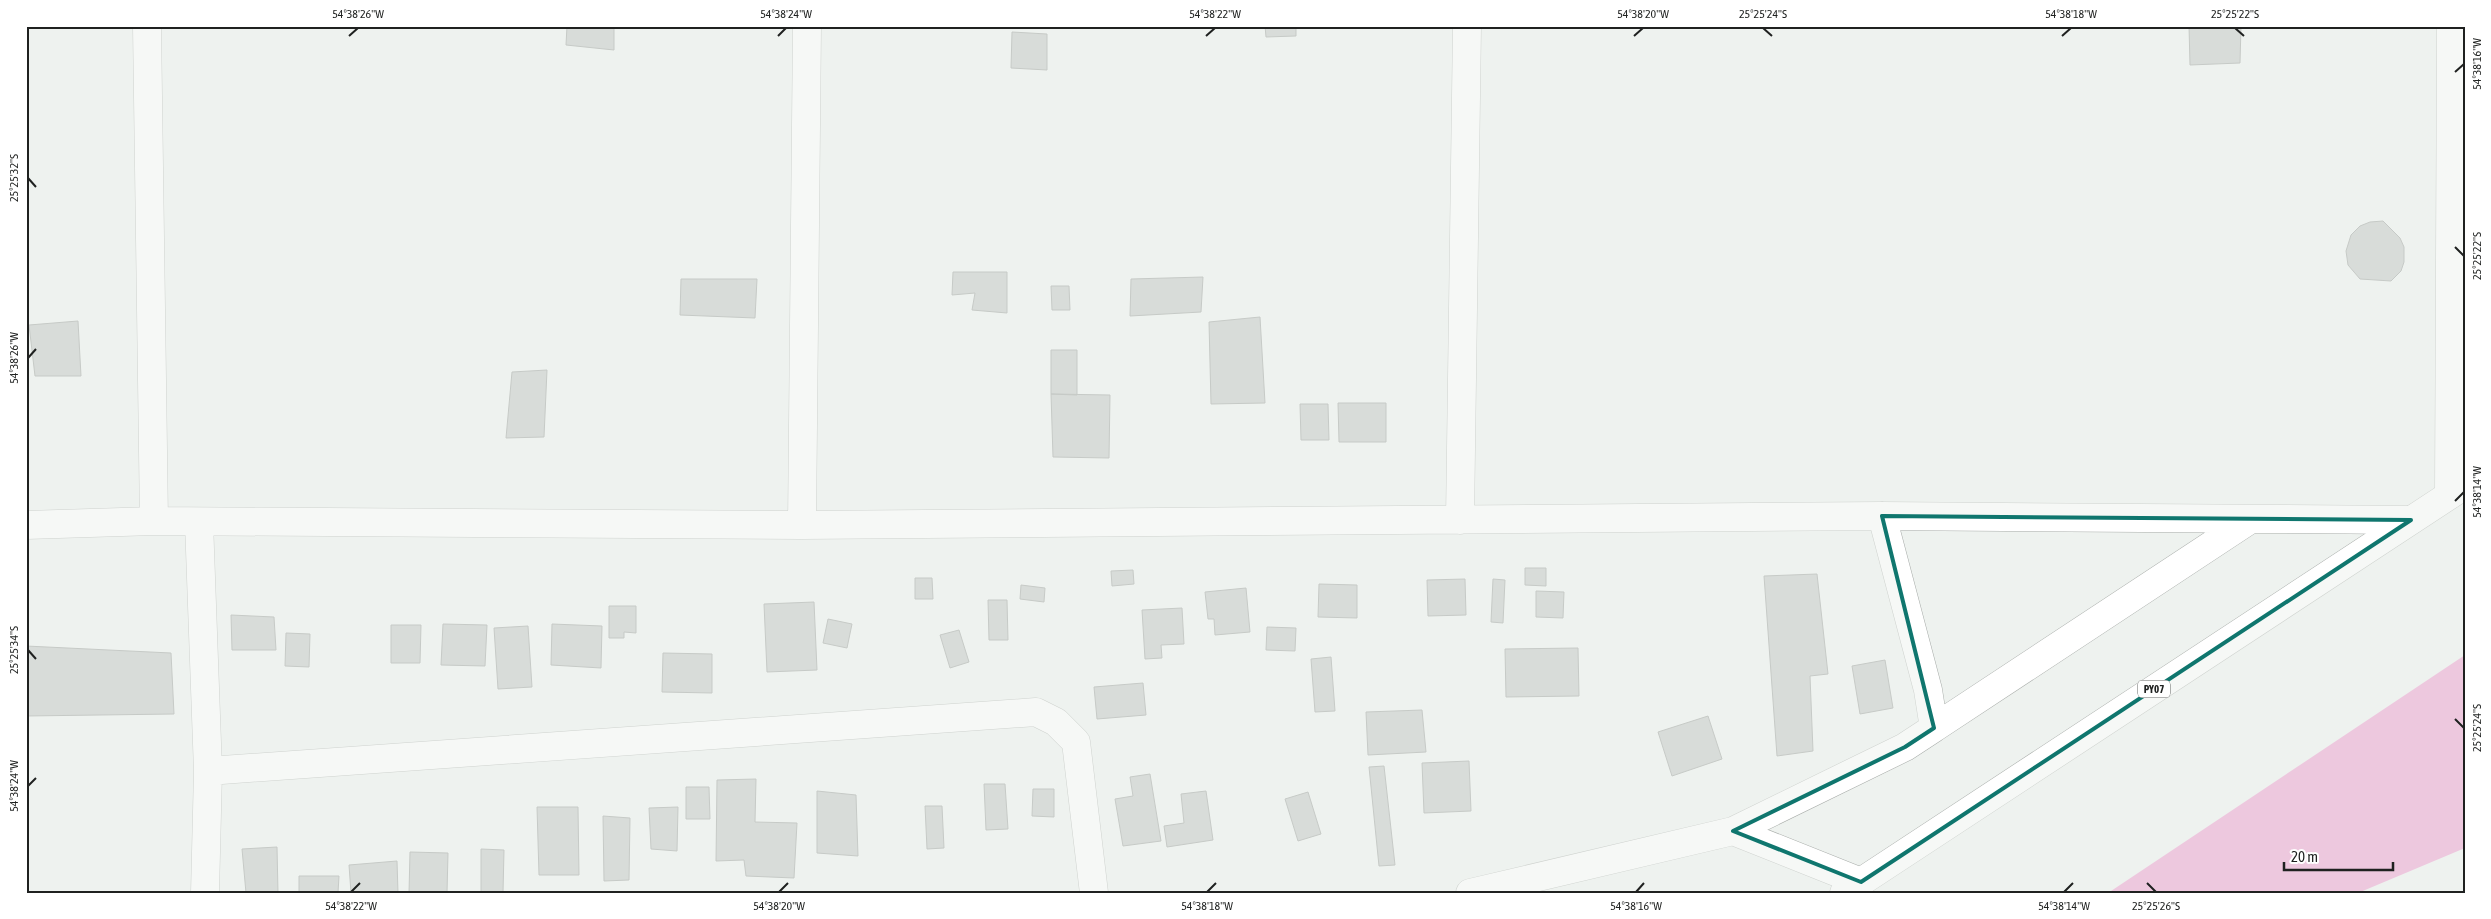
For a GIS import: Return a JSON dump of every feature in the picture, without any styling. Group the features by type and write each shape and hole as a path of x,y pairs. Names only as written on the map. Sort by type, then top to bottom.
{"main road":[{"path":"147,26 154,521"},
{"path":"802,525 807,26"},
{"path":"1460,520 1467,26"},
{"path":"2451,26 2457,490"},
{"name":"PY07","path":"1852,887 2457,490"},
{"path":"26,525 154,521 802,525 1882,516 2411,520"},
{"path":"1882,516 1928,690 1934,728"},
{"path":"1470,893 1734,831 1905,747 2251,519"},
{"path":"199,522 208,771 205,893"},
{"path":"208,771 1036,712 1056,722 1076,742 1094,893"},
{"path":"1734,831 1852,887"}],"highlighted area":[{"path":"1882,516 2411,520 1861,882 1733,831 1905,747 1934,728"}],"shaded area":[{"path":"2465,655 2465,848 2358,893 2108,893"}],"building":[{"path":"567,26 614,26 614,50 566,45"},
{"path":"1265,26 1296,26 1296,36 1266,37"},
{"path":"2189,26 2241,26 2240,63 2190,65"},
{"path":"1012,32 1047,34 1047,70 1011,68"},
{"path":"2383,221 2400,238 2404,247 2404,262 2401,271 2391,281 2360,279 2348,265 2346,251 2351,235 2360,226 2370,222"},
{"path":"953,272 1007,272 1007,313 972,310 975,293 952,295"},
{"path":"1203,277 1201,312 1130,316 1131,279"},
{"path":"681,279 757,279 755,318 680,315"},
{"path":"1051,286 1069,286 1070,310 1052,310"},
{"path":"1260,317 1265,403 1211,404 1209,322"},
{"path":"78,321 81,376 35,376 29,325"},
{"path":"1051,350 1077,350 1077,395 1051,394"},
{"path":"547,370 544,437 506,438 512,372"},
{"path":"1051,394 1110,395 1109,458 1053,457"},
{"path":"1338,403 1386,403 1386,442 1339,442"},
{"path":"1300,404 1328,404 1329,440 1301,440"},
{"path":"1525,568 1546,568 1546,586 1525,585"},
{"path":"1133,570 1134,584 1112,586 1111,571"},
{"path":"1817,574 1828,674 1810,676 1813,751 1777,756 1764,576"},
{"path":"915,578 932,578 933,599 915,599"},
{"path":"1465,579 1466,615 1428,616 1427,580"},
{"path":"1493,579 1505,580 1503,623 1491,622"},
{"path":"1319,584 1357,585 1357,618 1318,617"},
{"path":"1021,585 1045,588 1044,602 1020,599"},
{"path":"1246,588 1250,632 1215,635 1214,619 1208,619 1205,592"},
{"path":"1536,591 1564,592 1563,618 1536,617"},
{"path":"988,600 1007,600 1008,640 989,640"},
{"path":"814,602 817,670 767,672 764,604"},
{"path":"609,606 636,606 636,633 624,632 624,638 609,638"},
{"path":"1182,608 1184,644 1161,645 1162,658 1145,659 1142,610"},
{"path":"231,615 274,617 276,650 232,650"},
{"path":"828,619 852,624 847,648 823,643"},
{"path":"443,624 487,625 485,666 441,665"},
{"path":"552,624 602,626 601,668 551,665"},
{"path":"391,625 421,625 420,663 391,663"},
{"path":"528,626 532,687 498,689 494,628"},
{"path":"1267,627 1296,628 1295,651 1266,650"},
{"path":"959,630 969,662 950,668 940,635"},
{"path":"286,633 310,634 309,667 285,666"},
{"path":"26,646 171,653 174,714 26,716"},
{"path":"1578,648 1579,696 1506,697 1505,649"},
{"path":"663,653 712,654 712,693 662,692"},
{"path":"1331,657 1335,711 1315,712 1311,659"},
{"path":"1885,660 1893,708 1860,714 1852,666"},
{"path":"1143,683 1146,715 1097,719 1094,687"},
{"path":"1422,710 1426,752 1368,755 1366,712"},
{"path":"1708,716 1722,759 1672,776 1658,732"},
{"path":"1469,761 1471,811 1424,813 1422,763"},
{"path":"1384,766 1395,865 1379,866 1369,767"},
{"path":"1150,774 1161,841 1123,846 1115,799 1133,796 1130,777"},
{"path":"756,779 755,822 797,823 794,878 746,876 744,860 716,861 717,780"},
{"path":"984,784 1005,784 1008,829 986,830"},
{"path":"686,787 709,787 710,819 686,819"},
{"path":"1033,789 1054,789 1054,817 1032,816"},
{"path":"817,791 856,795 858,856 817,853"},
{"path":"1206,791 1213,840 1167,847 1164,826 1184,823 1181,794"},
{"path":"1308,792 1321,834 1298,841 1285,799"},
{"path":"925,806 942,806 944,848 927,849"},
{"path":"537,807 578,807 579,875 539,875"},
{"path":"678,807 677,851 651,849 649,808"},
{"path":"603,816 630,818 629,880 604,881"},
{"path":"277,847 278,893 246,893 242,849"},
{"path":"481,849 504,850 503,893 481,893"},
{"path":"410,852 448,853 447,893 409,893"},
{"path":"397,861 398,893 351,893 349,865"},
{"path":"299,876 339,876 338,893 299,893"}]}
